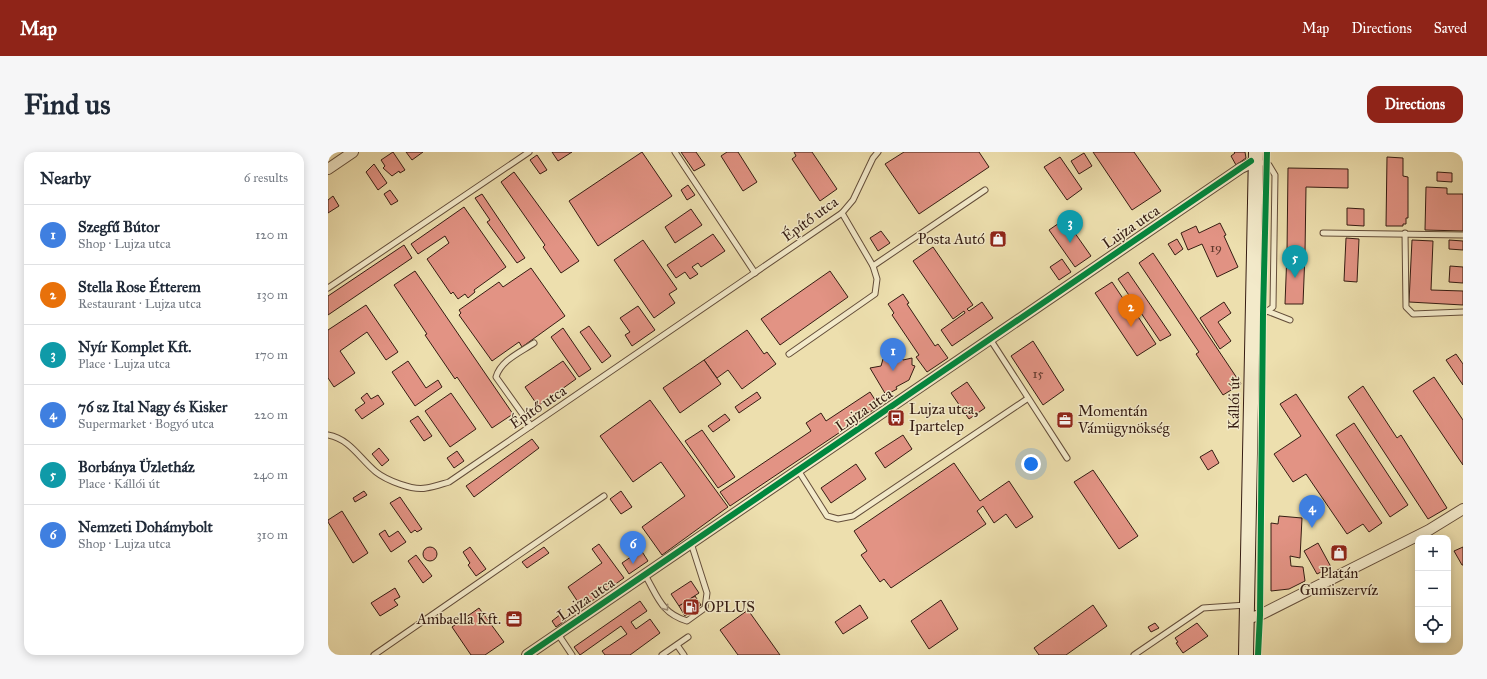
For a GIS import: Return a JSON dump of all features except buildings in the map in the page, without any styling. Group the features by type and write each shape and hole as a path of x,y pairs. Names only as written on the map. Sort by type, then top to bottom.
{"main road":[{"name":"Kállói út","path":"1246,655 1256,156"}],"street":[{"path":"328,169 353,152"},
{"name":"Lujza utca","path":"527,655 1241,168 1256,156"},
{"path":"1246,612 1260,615 1429,530 1463,508"}],"lane":[{"path":"328,288 529,152"},
{"path":"675,152 755,273"},
{"name":"Építő utca","path":"328,435 337,437 356,451 376,472 401,485 424,489 449,482 842,213 853,200 873,158 878,152"},
{"path":"1252,317 1273,307 1275,175 1269,165 1256,156"},
{"path":"873,266 985,190"},
{"path":"789,354 875,294 877,279 873,266 842,213"},
{"path":"1323,233 1463,235"},
{"path":"1405,233 1406,308 1413,314 1463,312"},
{"path":"1267,311 1290,320"},
{"path":"990,339 1027,399 1067,458"},
{"path":"531,426 496,377 498,370 503,364 534,343"},
{"path":"798,470 827,516 838,519 852,516 1027,399"},
{"path":"374,655 604,496"},
{"path":"645,575 667,612 675,617 687,621 693,617 705,608 707,593 691,543"},
{"path":"1134,655 1203,608 1246,612"},
{"path":"558,634 572,655"},
{"path":"662,655 688,637"},
{"path":"677,645 684,655"}],"cycle path":[{"path":"1258,655 1260,615 1263,314 1267,152"},
{"path":"527,655 1251,161"}],"place":[{"name":"Posta Autó","path":"998,239"},
{"name":"Nyír Komplet Kft.","path":"1070,243"},
{"name":"Borbánya Üzletház","path":"1295,278"},
{"name":"Stella Rose Étterem","path":"1131,327"},
{"name":"Szegfű Bútor","path":"893,371"},
{"name":"Lujza utca, Ipartelep","path":"896,418"},
{"name":"Momentán Vámügynökség","path":"1065,420"},
{"name":"76 sz Ital Nagy és Kisker","path":"1312,528"},
{"name":"Platán Gumiszervíz","path":"1339,553"},
{"name":"Nemzeti Dohámybolt","path":"633,564"},
{"name":"OPLUS","path":"691,607"},
{"name":"Ambaella Kft.","path":"514,619"}]}
